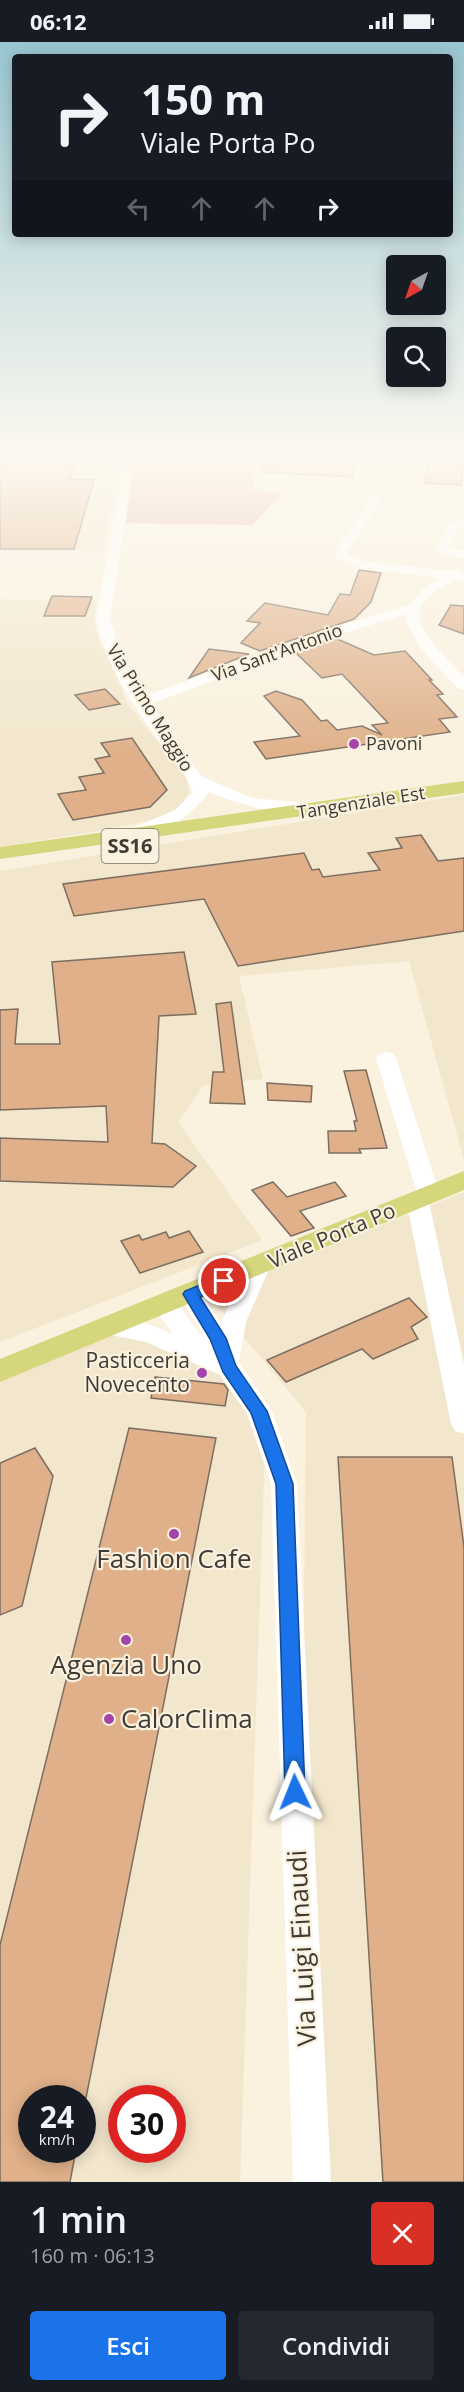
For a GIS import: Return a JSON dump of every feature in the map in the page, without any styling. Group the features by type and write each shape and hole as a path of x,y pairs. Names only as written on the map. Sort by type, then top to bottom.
{"main road":[{"name":"Tangenziale Est","path":"0,853 327,809 462,787"},
{"name":"Tangenziale Est","path":"0,866 171,840 258,818"},
{"name":"Viale Porta Po","path":"0,1371 258,1267 464,1180"}],"street":[{"name":"Via Primo Maggio","path":"113,559 103,630 126,676 195,779 201,792 185,812 175,819 136,833"},
{"path":"345,559 360,564 458,577"},
{"path":"464,568 458,577 427,592 413,608 412,620 416,629 464,686"},
{"name":"Via Sant'Antonio","path":"143,702 330,633 413,608"},
{"path":"444,663 464,663"},
{"name":"Via Primo Maggio","path":"195,779 230,798 251,804 327,809"},
{"path":"386,1058 423,1197 464,1424"},
{"path":"110,1327 150,1334 229,1368 228,1338 234,1315 258,1267"},
{"name":"Via Luigi Einaudi","path":"177,1300 193,1342 229,1368 259,1411 284,1484 312,2182"}],"shaded area":[{"path":"0,599 96,602 94,623 100,644 110,660 128,705 186,776 189,792 181,807 156,819 0,847"},
{"path":"464,795 464,1160 409,961 239,976 263,1079 203,1086 178,1122 262,1240 0,1342 0,871"},
{"path":"464,1192 464,2182 298,2182 306,1412 209,1295"},
{"path":"149,1332 179,1337 266,1417 240,2182 0,2182 0,1379 108,1336"}],"building":[{"path":"359,570 381,573 371,602 354,619 260,651 241,643 260,623 247,621 265,603 328,615 340,594 350,595"},
{"path":"52,596 92,597 85,616 44,616"},
{"path":"451,605 464,606 464,634 439,625"},
{"path":"335,638 374,655 405,651 432,680 429,680 443,694 437,695 457,717 439,719 450,732 266,759 254,742 300,736 264,696 276,691 302,700 321,721 327,720 337,730 362,726 382,735 372,725 388,723 342,674 322,678 296,653"},
{"path":"209,649 249,654 189,678"},
{"path":"105,689 120,704 89,710 75,695"},
{"path":"132,738 167,790 150,807 73,820 58,794 86,790 79,777 104,773 95,759 110,756 101,743"},
{"path":"421,835 438,861 464,858 464,931 238,966 204,899 74,916 63,884 304,853 312,870 319,869 323,877 380,870 368,853 402,848 396,838"},
{"path":"184,952 196,1014 159,1016 152,1143 165,1144 196,1166 173,1187 0,1181 0,1138 108,1142 106,1106 0,1110 0,1010 18,1009 15,1044 60,1044 52,962"},
{"path":"231,1002 245,1104 210,1103 213,1072 224,1072 216,1004"},
{"path":"366,1070 387,1148 359,1149 361,1153 329,1153 328,1131 356,1131 354,1121 357,1121 344,1071"},
{"path":"267,1083 312,1086 311,1102 268,1100"},
{"path":"273,1182 287,1197 335,1182 346,1196 300,1211 314,1228 291,1236 252,1190"},
{"path":"189,1231 203,1252 140,1273 121,1241 139,1235 142,1240 166,1232 169,1238"},
{"path":"409,1298 427,1317 411,1327 418,1339 373,1359 362,1349 286,1382 267,1360"},
{"path":"155,1377 224,1384 228,1390 225,1406 151,1398"},
{"path":"129,1428 216,1438 89,2085 18,2085 18,2163 74,2163 70,2182 0,2182 0,1945"},
{"path":"35,1448 53,1476 22,1606 0,1615 0,1463"},
{"path":"338,1457 452,1457 464,1547 464,2182 383,2182"}],"place":[{"name":"Pavoni","path":"354,744"},
{"name":"Pasticceria Novecento","path":"202,1373"},
{"name":"Fashion Cafe","path":"174,1534"},
{"name":"Agenzia Uno","path":"126,1640"},
{"name":"CalorClima","path":"109,1719"}],"route":[{"path":"224,1281 190,1294 218,1338 229,1368 259,1411 284,1484 295,1792"}]}
